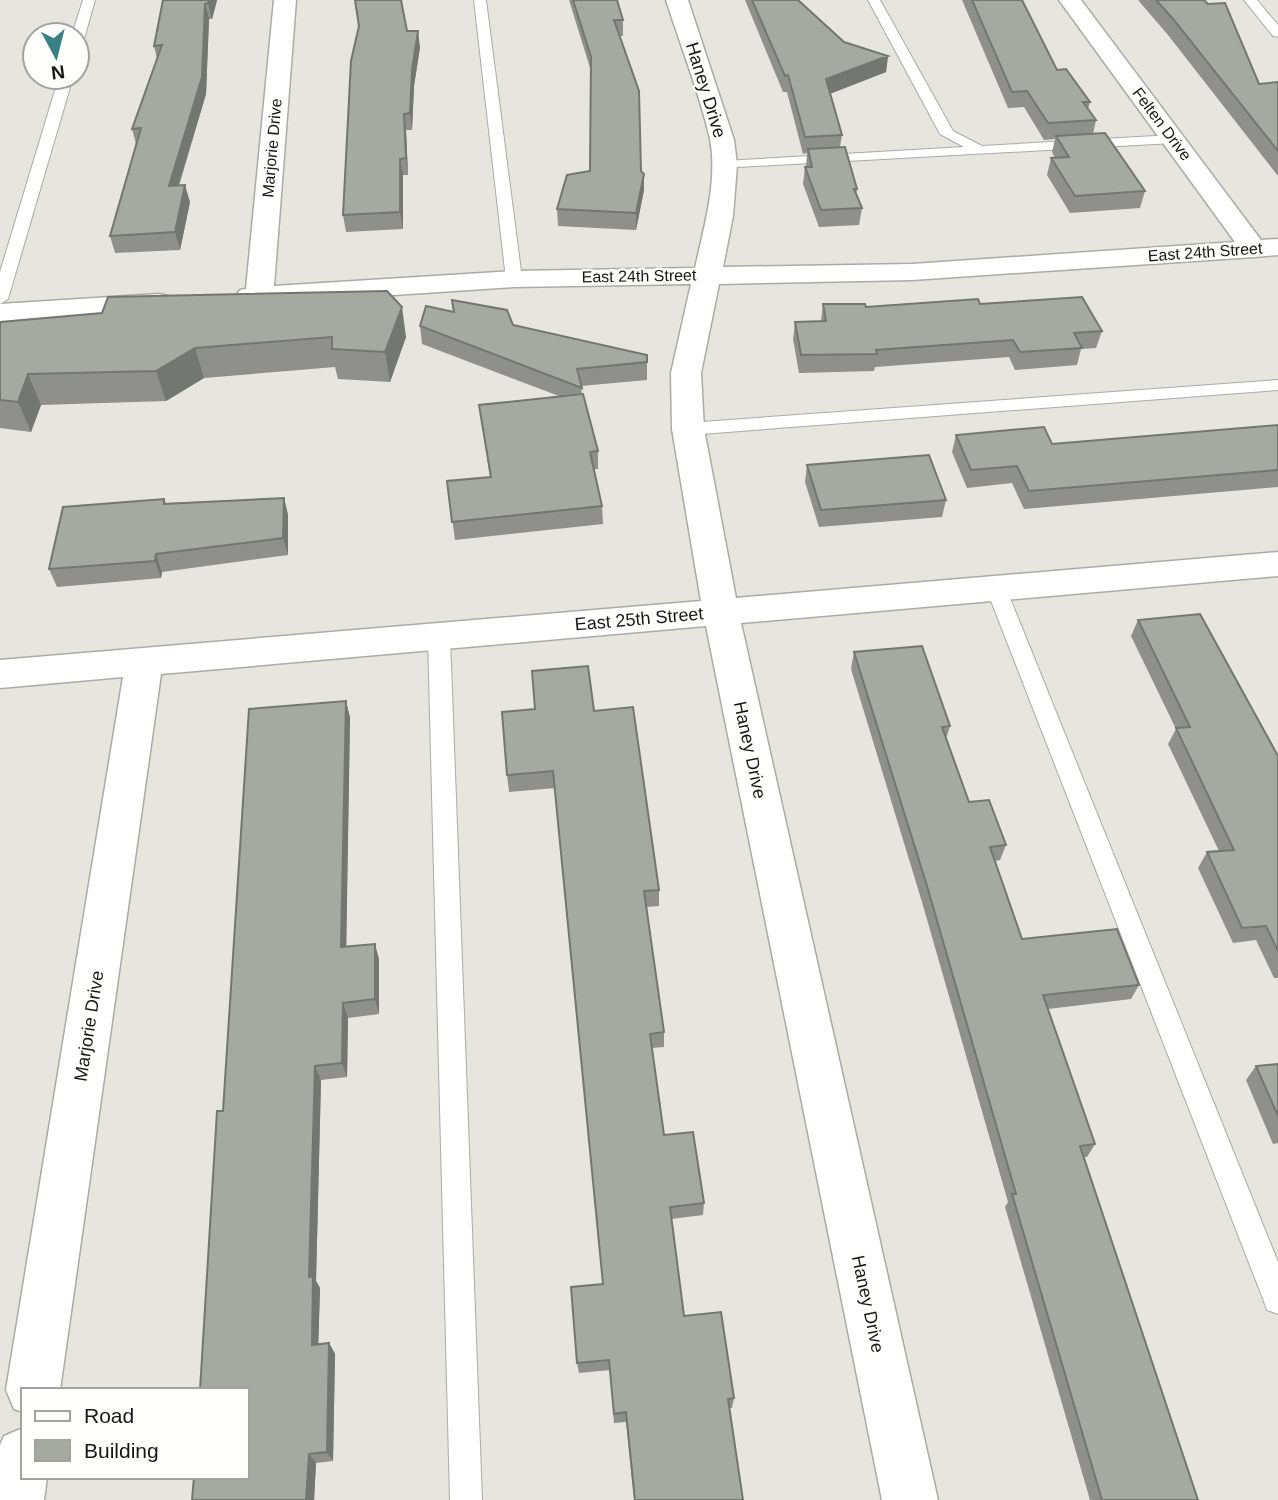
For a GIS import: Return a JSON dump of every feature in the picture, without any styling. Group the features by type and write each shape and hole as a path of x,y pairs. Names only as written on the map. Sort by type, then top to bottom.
{"street":[{"name":"Marjorie Drive","path":"259,296 285,0"},
{"name":"Haney Drive","path":"677,0 720,130 724,165 720,216 686,373 688,429 721,612 910,1500"},
{"name":"Felten Drive","path":"1070,0 1173,139 1266,248"},
{"name":"East 24th Street","path":"0,313 514,279 912,272 1266,248"},
{"name":"East 25th Street","path":"0,674 996,588 1274,571"},
{"name":"Marjorie Drive","path":"33,1388 144,662"},
{"path":"16,1500 21,1468"}],"lane":[{"path":"83,21 89,0"},
{"path":"480,0 514,279"},
{"path":"874,0 947,134 975,146 1006,148"},
{"path":"1250,0 1278,33"},
{"path":"0,299 62,91"},
{"path":"910,154 937,146 947,134"},
{"path":"724,165 1173,139"},
{"path":"688,429 1278,385"},
{"path":"996,588 1278,1299"},
{"path":"439,636 466,1500"}],"building":[{"path":"163,0 209,0 205,4 202,77 169,186 185,185 175,232 110,236 141,128 132,129 162,45 154,46"},
{"path":"355,0 401,0 407,31 418,31 412,70 410,113 404,114 406,158 400,159 400,212 343,215 351,61 359,26"},
{"path":"573,0 617,0 623,20 614,20 639,91 641,171 644,174 636,213 557,209 567,175 590,171 591,57"},
{"path":"752,0 798,0 844,42 888,56 826,79 842,135 805,137 788,75 785,76"},
{"path":"972,0 1022,0 1057,70 1066,69 1090,102 1083,102 1096,120 1048,123 1027,91 1012,92"},
{"path":"1156,0 1225,3 1259,84 1278,82 1278,151 1173,19"},
{"path":"1105,133 1145,191 1075,196 1051,158 1069,157 1056,136"},
{"path":"845,147 857,189 854,189 862,208 821,210 805,167 812,167 808,149"},
{"path":"387,291 402,307 385,352 332,349 332,337 195,348 156,371 28,374 18,402 0,400 0,322 102,313 108,297"},
{"path":"1082,297 1102,331 1074,333 1082,348 1020,352 1013,340 876,350 877,354 801,355 795,322 826,321 823,304 865,304 866,307 978,299 980,304"},
{"path":"452,300 507,310 513,325 647,355 647,362 577,369 582,388 420,326 426,306 454,312"},
{"path":"583,394 598,451 590,452 602,506 452,522 447,481 491,477 479,405"},
{"path":"1278,425 1278,470 1029,491 1017,466 971,470 956,435 1044,427 1052,444"},
{"path":"929,455 946,500 821,510 807,465"},
{"path":"284,498 283,538 156,554 155,561 49,569 63,507 164,499 164,504"},
{"path":"1200,614 1278,756 1278,951 1266,926 1242,928 1207,852 1234,850 1176,728 1190,727 1138,620"},
{"path":"922,646 950,726 942,727 969,802 989,800 1006,845 990,847 1022,939 1117,929 1139,985 1043,995 1095,1144 1080,1146 1198,1500 1102,1500 1012,1194 1016,1194 927,886 854,652"},
{"path":"588,666 594,711 633,707 659,890 644,891 664,1032 650,1034 664,1135 693,1132 704,1203 670,1207 684,1316 721,1312 734,1398 728,1399 743,1500 635,1500 626,1412 614,1414 609,1360 577,1363 571,1287 603,1284 553,771 507,775 502,712 535,709 532,671"},
{"path":"346,701 341,947 375,944 375,999 343,1003 342,1063 315,1066 309,1277 313,1276 312,1345 329,1343 327,1452 309,1454 306,1500 192,1500 194,1479 248,1479 248,1388 200,1388 217,1111 223,1111 249,709"},
{"path":"1278,1064 1278,1116 1256,1066"}]}
